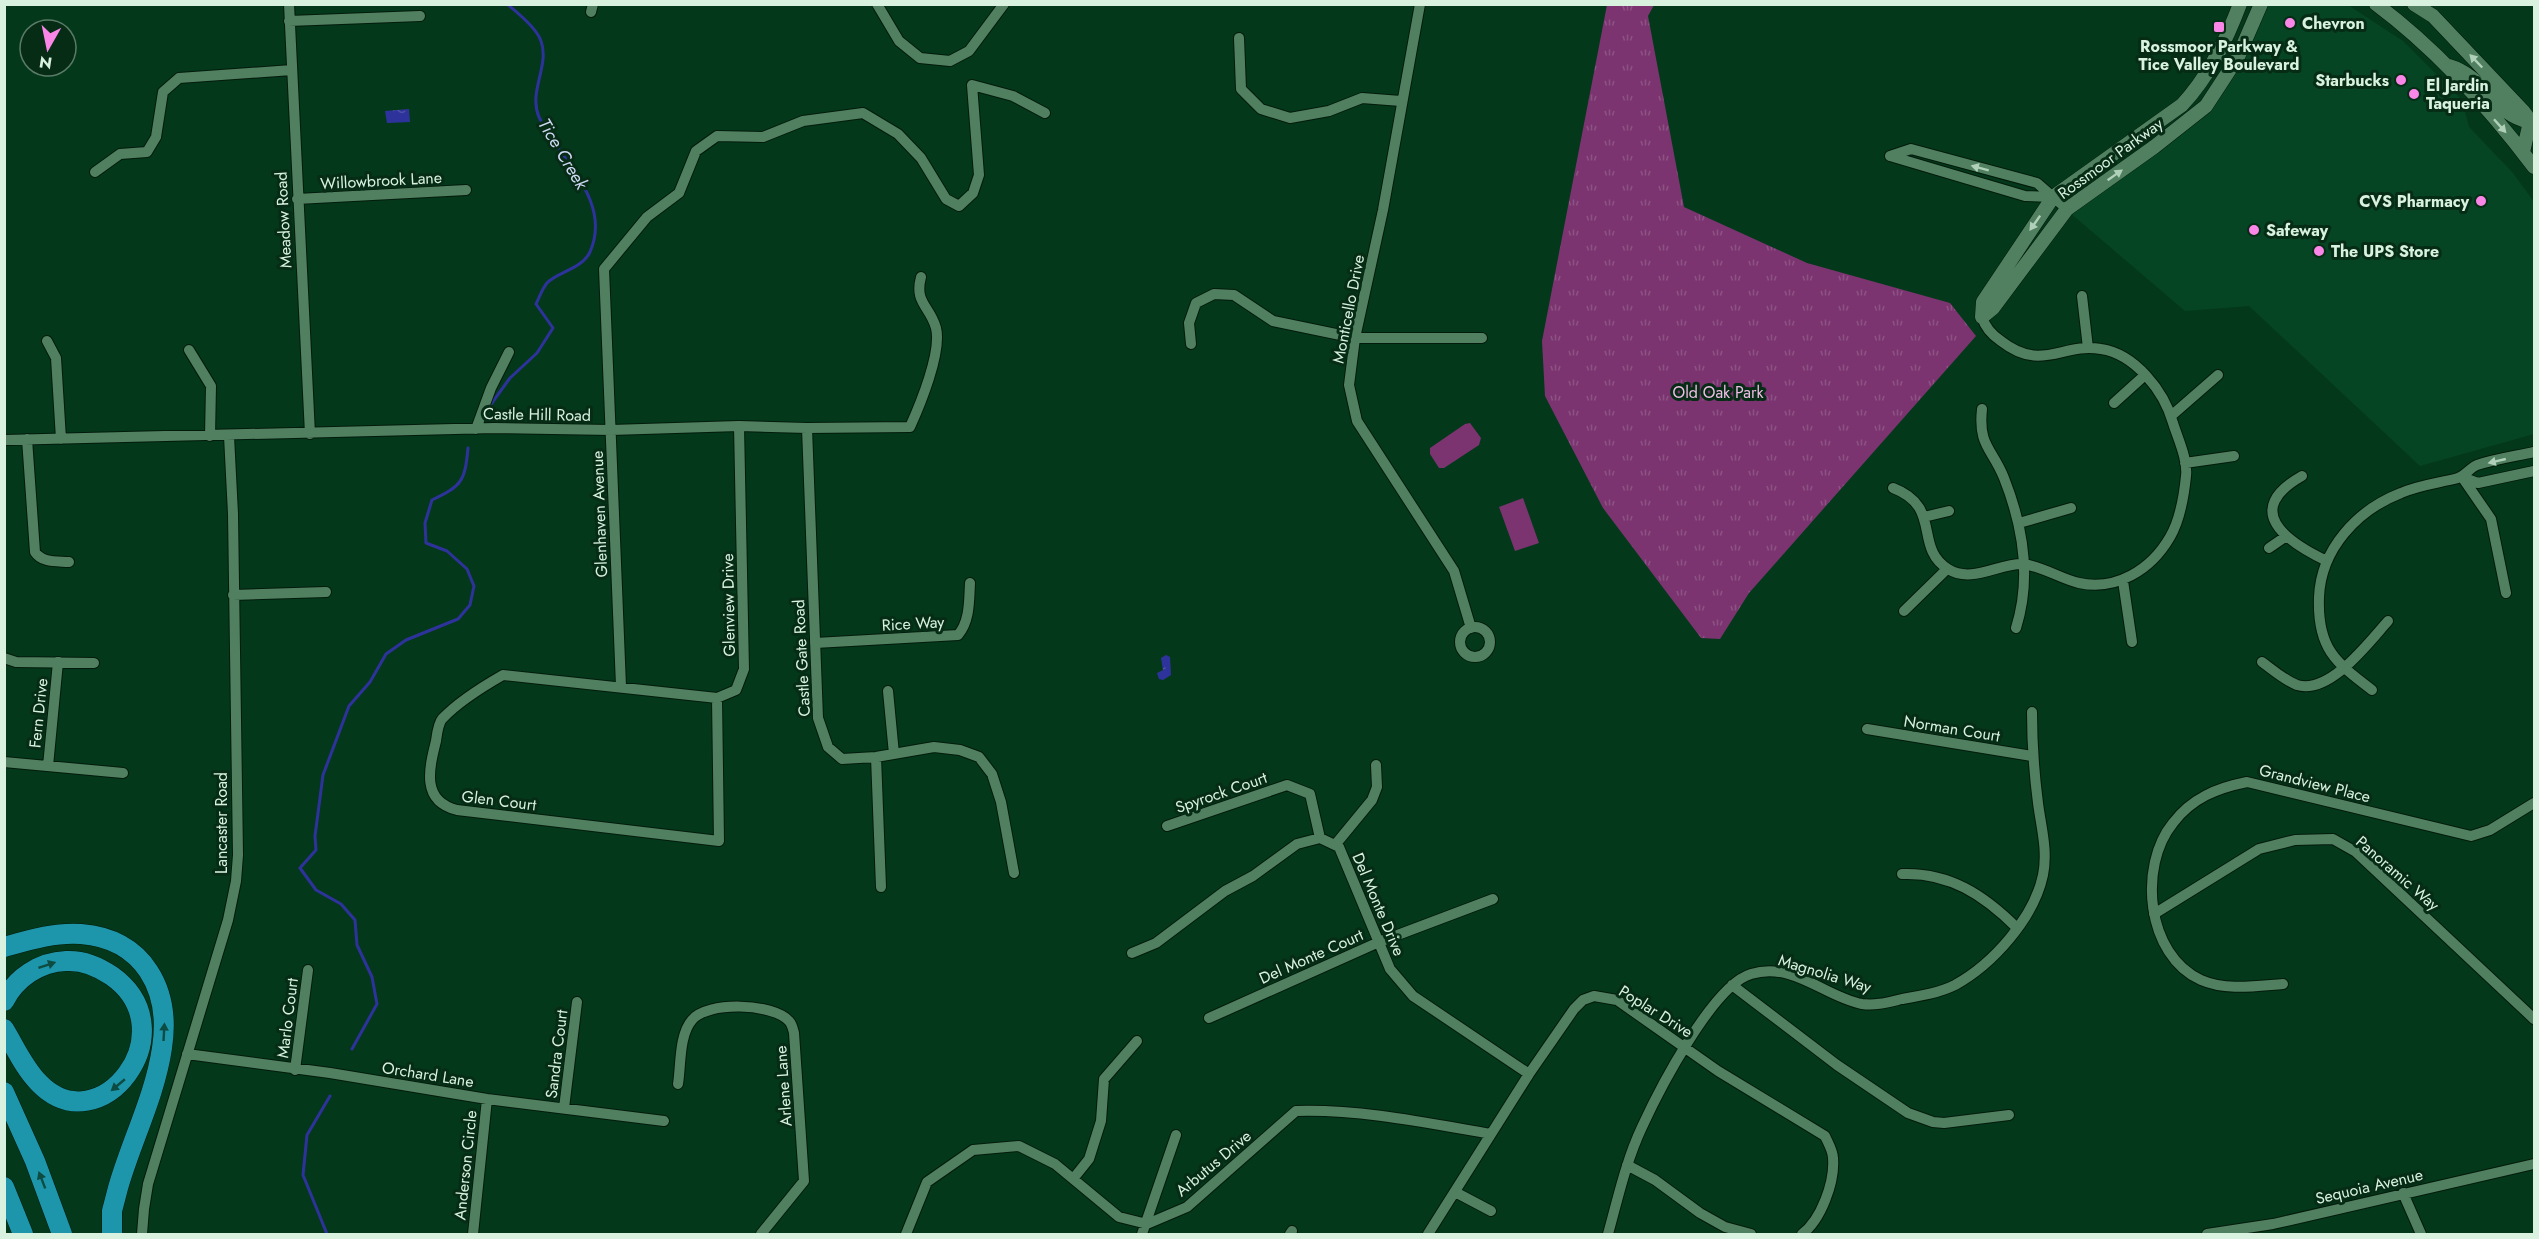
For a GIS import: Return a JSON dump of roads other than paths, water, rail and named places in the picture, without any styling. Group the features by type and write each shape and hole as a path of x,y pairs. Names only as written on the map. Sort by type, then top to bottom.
{"highway":[{"path":"4,947 42,937 79,934 96,936 129,951 142,962 153,975 159,990 164,1023 162,1051 118,1188 112,1211 112,1234"},
{"path":"4,1002 17,983 31,971 58,961 73,961 92,965 120,982 129,992 140,1013 142,1026 141,1042 134,1064 123,1081 107,1094 82,1100 63,1098 50,1092 38,1082 4,1029"},
{"path":"4,1092 35,1161 62,1234"},
{"path":"4,1187 23,1234"}],"street":[{"name":"Meadow Road","path":"289,4 310,434"},
{"path":"877,4 899,41 920,58 950,61 969,51 1004,4"},
{"name":"Rossmoor Parkway","path":"1982,317 1983,302 2053,197 2182,105 2222,50 2240,4"},
{"name":"Rossmoor Parkway","path":"1982,317 1993,309 2067,209 2154,147 2206,106 2238,57 2260,4"},
{"path":"2376,4 2409,28 2535,167"},
{"path":"2414,4 2433,16 2533,124"},
{"name":"Monticello Drive","path":"1419,5 1383,210 1355,338 1349,385 1357,421 1454,572 1471,628"},
{"path":"290,21 420,16"},
{"path":"1239,38 1241,89 1261,109 1290,118 1329,111 1362,98 1401,101"},
{"path":"2444,64 2460,69 2473,78 2509,115 2533,124"},
{"path":"95,172 120,154 147,152 156,136 164,92 179,78 292,70"},
{"name":"Glenhaven Avenue","path":"621,686 604,269 647,217 679,193 696,151 717,136 762,137 803,121 863,113 898,134 921,158 946,199 959,206 973,193 979,175 972,85 1013,96 1045,113"},
{"path":"2523,152 2533,124"},
{"path":"2053,197 2025,196 1890,156 1911,149 2037,183 2067,209"},
{"name":"Willowbrook Lane","path":"297,199 466,190"},
{"name":"Castle Hill Road","path":"4,440 476,429 910,427 926,390 937,336 930,313 919,296 921,277"},
{"path":"1191,344 1189,323 1196,303 1215,294 1234,295 1273,321 1355,338 1482,338"},
{"path":"2082,296 2088,348"},
{"path":"1893,488 1918,502 1924,517 1926,536 1934,553 1947,569 1972,574 2005,565 2025,564 2081,584 2101,586 2123,581 2150,561 2170,538 2179,515 2187,472 2171,416 2156,388 2145,375 2116,352 2088,348 2045,357 2021,353 1997,338 1984,324 1982,317"},
{"path":"47,341 56,358 61,439"},
{"path":"189,350 211,386 210,436"},
{"path":"476,429 491,388 509,352"},
{"path":"2114,403 2145,375"},
{"path":"2171,416 2218,375"},
{"path":"1982,409 1980,426 1982,438 2003,475 2019,523 2025,564 2024,604 2016,628"},
{"name":"Glenview Drive","path":"717,698 736,690 744,669 739,426"},
{"name":"Castle Gate Road","path":"807,428 818,718 828,747 842,759 876,757 934,747 960,750 979,757 992,774 1001,802 1014,873"},
{"name":"Lancaster Road","path":"142,1234 148,1184 226,930 236,881 238,855 229,436"},
{"path":"27,439 34,552 38,558 45,561 69,562"},
{"path":"2372,690 2331,655 2318,614 2319,591 2327,561 2341,536 2363,514 2383,500 2403,491 2462,477 2475,466 2535,452"},
{"path":"2185,463 2234,456"},
{"path":"2462,477 2478,483 2535,471"},
{"path":"2302,476 2284,486 2274,503 2274,519 2285,537 2327,561"},
{"path":"2462,477 2491,519 2506,593"},
{"path":"2019,523 2071,508"},
{"path":"1924,517 1949,511"},
{"path":"2269,548 2285,537"},
{"path":"1904,611 1947,569"},
{"path":"2123,581 2132,642"},
{"name":"Rice Way","path":"815,643 957,635 964,628 968,614 970,584"},
{"path":"233,595 326,592"},
{"path":"2262,662 2282,678 2299,686 2315,684 2345,669 2388,621"},
{"path":"4,658 16,662 94,663"},
{"name":"Fern Drive","path":"48,766 58,663"},
{"name":"Glen Court","path":"503,675 717,698 719,841 457,810 445,807 433,793 429,773 440,721 479,688 503,675"},
{"path":"888,692 894,753"},
{"name":"Magnolia Way","path":"1608,1234 1627,1165 1642,1127 1686,1046 1719,998 1732,985 1749,975 1769,971 1823,986 1850,1001 1864,1004 1877,1004 1930,994 1954,986 1973,973 2017,928 2036,900 2044,873 2045,844 2032,756 2032,712"},
{"name":"Norman Court","path":"1867,729 2032,756"},
{"path":"876,757 882,887"},
{"path":"4,762 123,773"},
{"path":"1335,845 1372,800 1377,787 1376,765"},
{"name":"Grandview Place","path":"2283,984 2229,987 2200,980 2177,962 2164,943 2154,914 2152,881 2157,850 2172,823 2193,802 2220,787 2247,782 2471,836 2490,830 2534,803"},
{"name":"Spyrock Court","path":"1167,826 1287,785 1310,794 1320,838"},
{"path":"1132,953 1156,943 1225,891 1253,876 1297,844 1320,838"},
{"name":"Del Monte Drive","path":"1320,838 1339,848 1390,969 1413,996 1529,1074"},
{"name":"Panoramic Way","path":"2154,914 2259,849 2295,840 2332,839 2356,852 2535,1018"},
{"path":"1902,874 1921,873 1964,886 1999,910 2017,928"},
{"name":"Del Monte Court","path":"1209,1018 1379,942 1492,899"},
{"name":"Marlo Court","path":"295,1070 308,970"},
{"path":"1732,985 1837,1065 1908,1113 1933,1122 1944,1123 2009,1115"},
{"name":"Poplar Drive","path":"1428,1234 1529,1074 1574,1009 1583,1000 1594,996 1617,1000 1686,1046 1718,1071 1825,1136 1833,1155 1834,1172 1811,1227 1802,1234"},
{"name":"Sandra Court","path":"564,1108 577,1002"},
{"name":"Arlene Lane","path":"678,1084 685,1035 690,1021 701,1011 730,1007 766,1009 791,1022 794,1033 804,1181 761,1234"},
{"path":"1073,1179 1089,1159 1101,1121 1104,1079 1137,1041"},
{"name":"Orchard Lane","path":"187,1054 330,1073 487,1099 664,1121"},
{"name":"Anderson Circle","path":"473,1234 487,1099"},
{"name":"Arbutus Drive","path":"1144,1229 1187,1207 1296,1111 1317,1110 1408,1120 1491,1134"},
{"path":"906,1234 927,1182 973,1150 1019,1146 1055,1164 1119,1217 1144,1229 1176,1135"},
{"name":"Sequoia Avenue","path":"2209,1234 2273,1224 2535,1164"},
{"path":"1627,1165 1655,1180 1700,1213 1725,1227 1751,1234"},
{"path":"1455,1192 1491,1211"},
{"path":"2403,1193 2421,1234"}],"water":[{"path":"409,109 410,122 387,123 385,111"},
{"path":"1166,655 1170,657 1171,675 1163,680 1159,679 1157,673 1163,670 1161,658"}],"waterway":[{"name":"Tice Creek","path":"489,407 510,378 537,353 553,328 536,304 547,283 586,258 595,233 594,215 589,197 539,117 536,107 537,88 543,60 541,41 531,26 507,4"},
{"name":"Tice Creek","path":"352,1049 377,1004 372,977 357,945 355,920 341,904 316,890 300,868 316,850 315,836 323,775 349,706 370,682 386,654 406,640 458,619 470,605 474,586 467,569 447,551 426,543 425,523 432,500 450,491 460,481 468,448"},
{"name":"Tice Creek","path":"327,1234 303,1175 307,1135 330,1096"}],"place":[{"name":"Chevron","path":"2290,23"},
{"name":"Rossmoor Parkway & Tice Valley Boulevard","path":"2219,27"},
{"name":"Starbucks","path":"2401,80"},
{"name":"El Jardin Taqueria","path":"2414,94"},
{"name":"CVS Pharmacy","path":"2481,201"},
{"name":"Safeway","path":"2254,230"},
{"name":"The UPS Store","path":"2319,251"}],"park label":[{"name":"Old Oak Park","path":"1718,392"}]}
